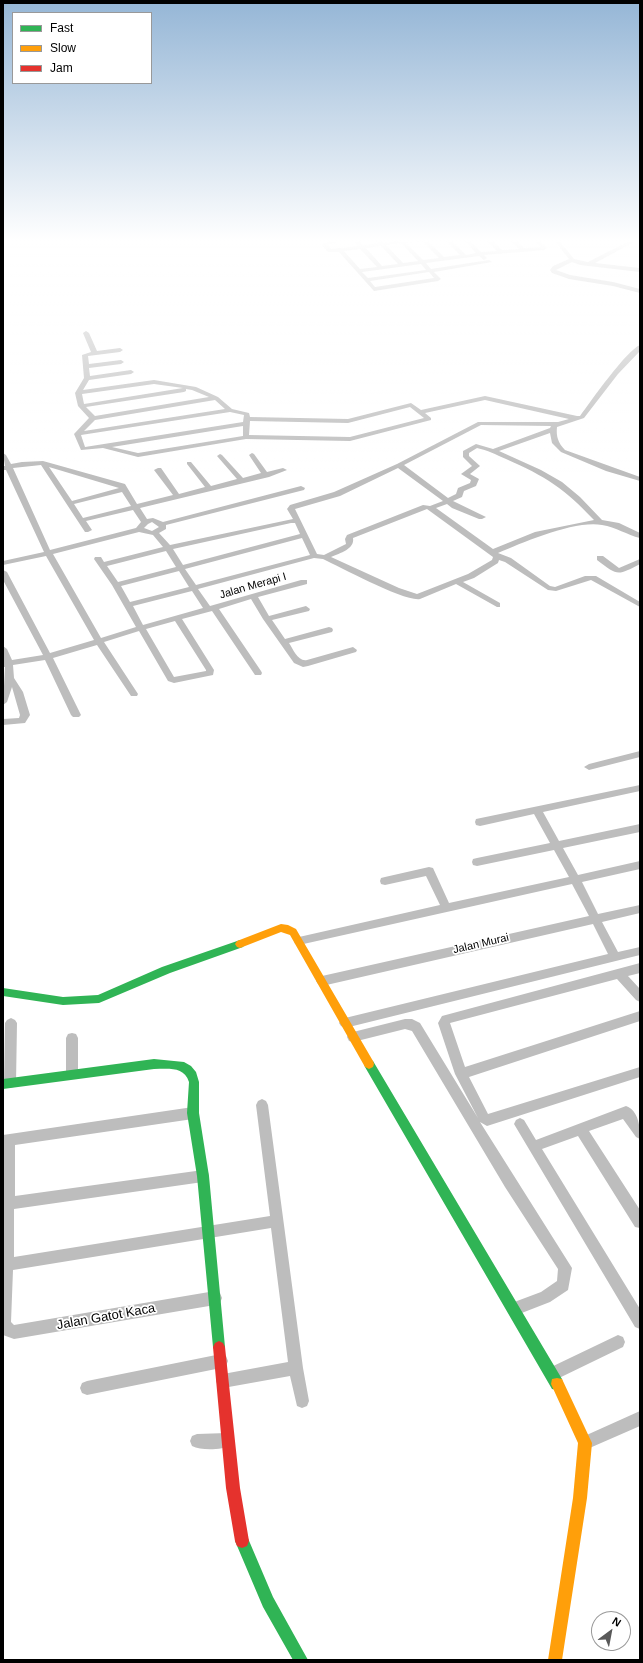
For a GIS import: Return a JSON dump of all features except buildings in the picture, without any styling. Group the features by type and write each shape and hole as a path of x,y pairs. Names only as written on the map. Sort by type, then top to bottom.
{"street":[{"path":"86,333 95,353"},
{"path":"493,451 555,426 579,419 593,404 616,373 640,347"},
{"path":"93,418 81,406 78,393 87,378 85,355 120,350"},
{"path":"86,366 121,362"},
{"path":"87,378 131,372"},
{"path":"78,393 154,382 194,388 216,398 230,410"},
{"path":"81,406 194,388"},
{"path":"77,434 93,418 216,398"},
{"path":"420,412 485,398 579,419"},
{"path":"77,434 83,449 246,421 348,421 411,405 429,419 350,439 246,437 138,455 103,446"},
{"path":"77,434 230,410 247,414 246,437"},
{"path":"314,556 291,509 293,507 337,494 399,465 480,423 555,426"},
{"path":"555,426 555,442 563,451 609,469 640,478"},
{"path":"128,605 314,556 325,556 349,545 350,537 419,509 431,508 448,501 459,495 461,490 473,484 475,479 465,474 476,466 466,457 465,452 476,446 493,451 525,465 557,483 569,491 600,522"},
{"path":"3,455 6,468 48,553 99,641 134,694"},
{"path":"220,456 242,481"},
{"path":"256,458 266,475"},
{"path":"6,468 33,462 43,462 76,471 122,488 136,506 145,522"},
{"path":"43,462 83,520 88,530"},
{"path":"188,462 210,489"},
{"path":"399,465 455,506 482,517"},
{"path":"158,470 178,497"},
{"path":"83,520 283,470"},
{"path":"71,503 122,488"},
{"path":"140,529 140,526 145,522 153,520 162,524 301,488"},
{"path":"65,494 91,498"},
{"path":"431,508 495,554 508,560 548,588 556,588 588,578 593,578 640,605"},
{"path":"178,619 210,670 210,673 172,680 116,584 100,562 285,521 298,521"},
{"path":"495,554 538,534 588,522 600,522 616,525 640,536"},
{"path":"3,563 140,529 144,532 155,533 163,527 162,524"},
{"path":"155,533 168,548 193,588 211,609 258,673"},
{"path":"116,584 304,535"},
{"path":"325,556 396,590 417,597 458,582 483,569 495,561 495,554"},
{"path":"600,558 615,570 620,571 640,561"},
{"path":"3,572 48,656 76,715"},
{"name":"Jalan Merapi I","path":"7,664 48,656 304,582"},
{"path":"458,582 497,605"},
{"path":"254,596 283,642 297,661 302,664 353,650"},
{"path":"267,618 306,609"},
{"path":"283,642 329,630"},
{"path":"3,649 10,679 3,702"},
{"path":"3,722 19,722 25,718 21,695 10,679"},
{"path":"589,767 640,754"},
{"path":"480,822 640,788"},
{"path":"536,810 575,879 615,957"},
{"path":"477,862 557,847 640,828"},
{"path":"299,941 640,865"},
{"path":"385,881 430,871 446,908"},
{"name":"Jalan Murai","path":"322,981 640,909"},
{"path":"3,992 67,1002 88,1002 99,1000 166,970 208,956 281,928 288,929 293,932 353,1037 552,1374 585,1443 580,1498 555,1660"},
{"path":"345,1023 640,951"},
{"path":"640,968 446,1019 444,1023 461,1074 484,1118 487,1120 640,1072"},
{"path":"619,974 640,997"},
{"path":"461,1074 640,1016"},
{"path":"11,1023 6,1084 154,1064 180,1065 187,1069 192,1075 194,1082 193,1113 203,1176 209,1232 232,1488 243,1546 268,1602 301,1660"},
{"path":"353,1037 405,1024 412,1024 416,1027 510,1183 565,1268 563,1285 545,1297 514,1309"},
{"path":"72,1038 72,1074"},
{"path":"262,1105 296,1368 302,1401"},
{"path":"535,1146 626,1112 638,1126"},
{"path":"193,1113 6,1141 5,1265 278,1221"},
{"path":"520,1124 535,1146 640,1322"},
{"path":"581,1129 640,1222"},
{"path":"6,1203 203,1176"},
{"name":"Jalan Gatot Kaca","path":"5,1265 4,1322 6,1330 14,1332 215,1298"},
{"path":"552,1374 618,1342"},
{"path":"87,1388 221,1362"},
{"path":"223,1381 296,1368"},
{"path":"585,1443 640,1418"},
{"path":"197,1441 227,1440"}],"traffic: fast":[{"path":"3,992 63,1001 99,999 166,970 240,944"},
{"path":"3,1084 154,1064 180,1065 187,1069 192,1075 194,1082 193,1113 203,1176 219,1347"},
{"path":"369,1064 557,1384"},
{"path":"242,1541 268,1602 301,1660"}],"traffic: slow":[{"path":"240,944 281,928 288,929 293,932 369,1064"},
{"path":"555,1660 580,1498 585,1443 557,1384"}],"traffic: jam":[{"path":"219,1347 233,1488 242,1541"}]}
